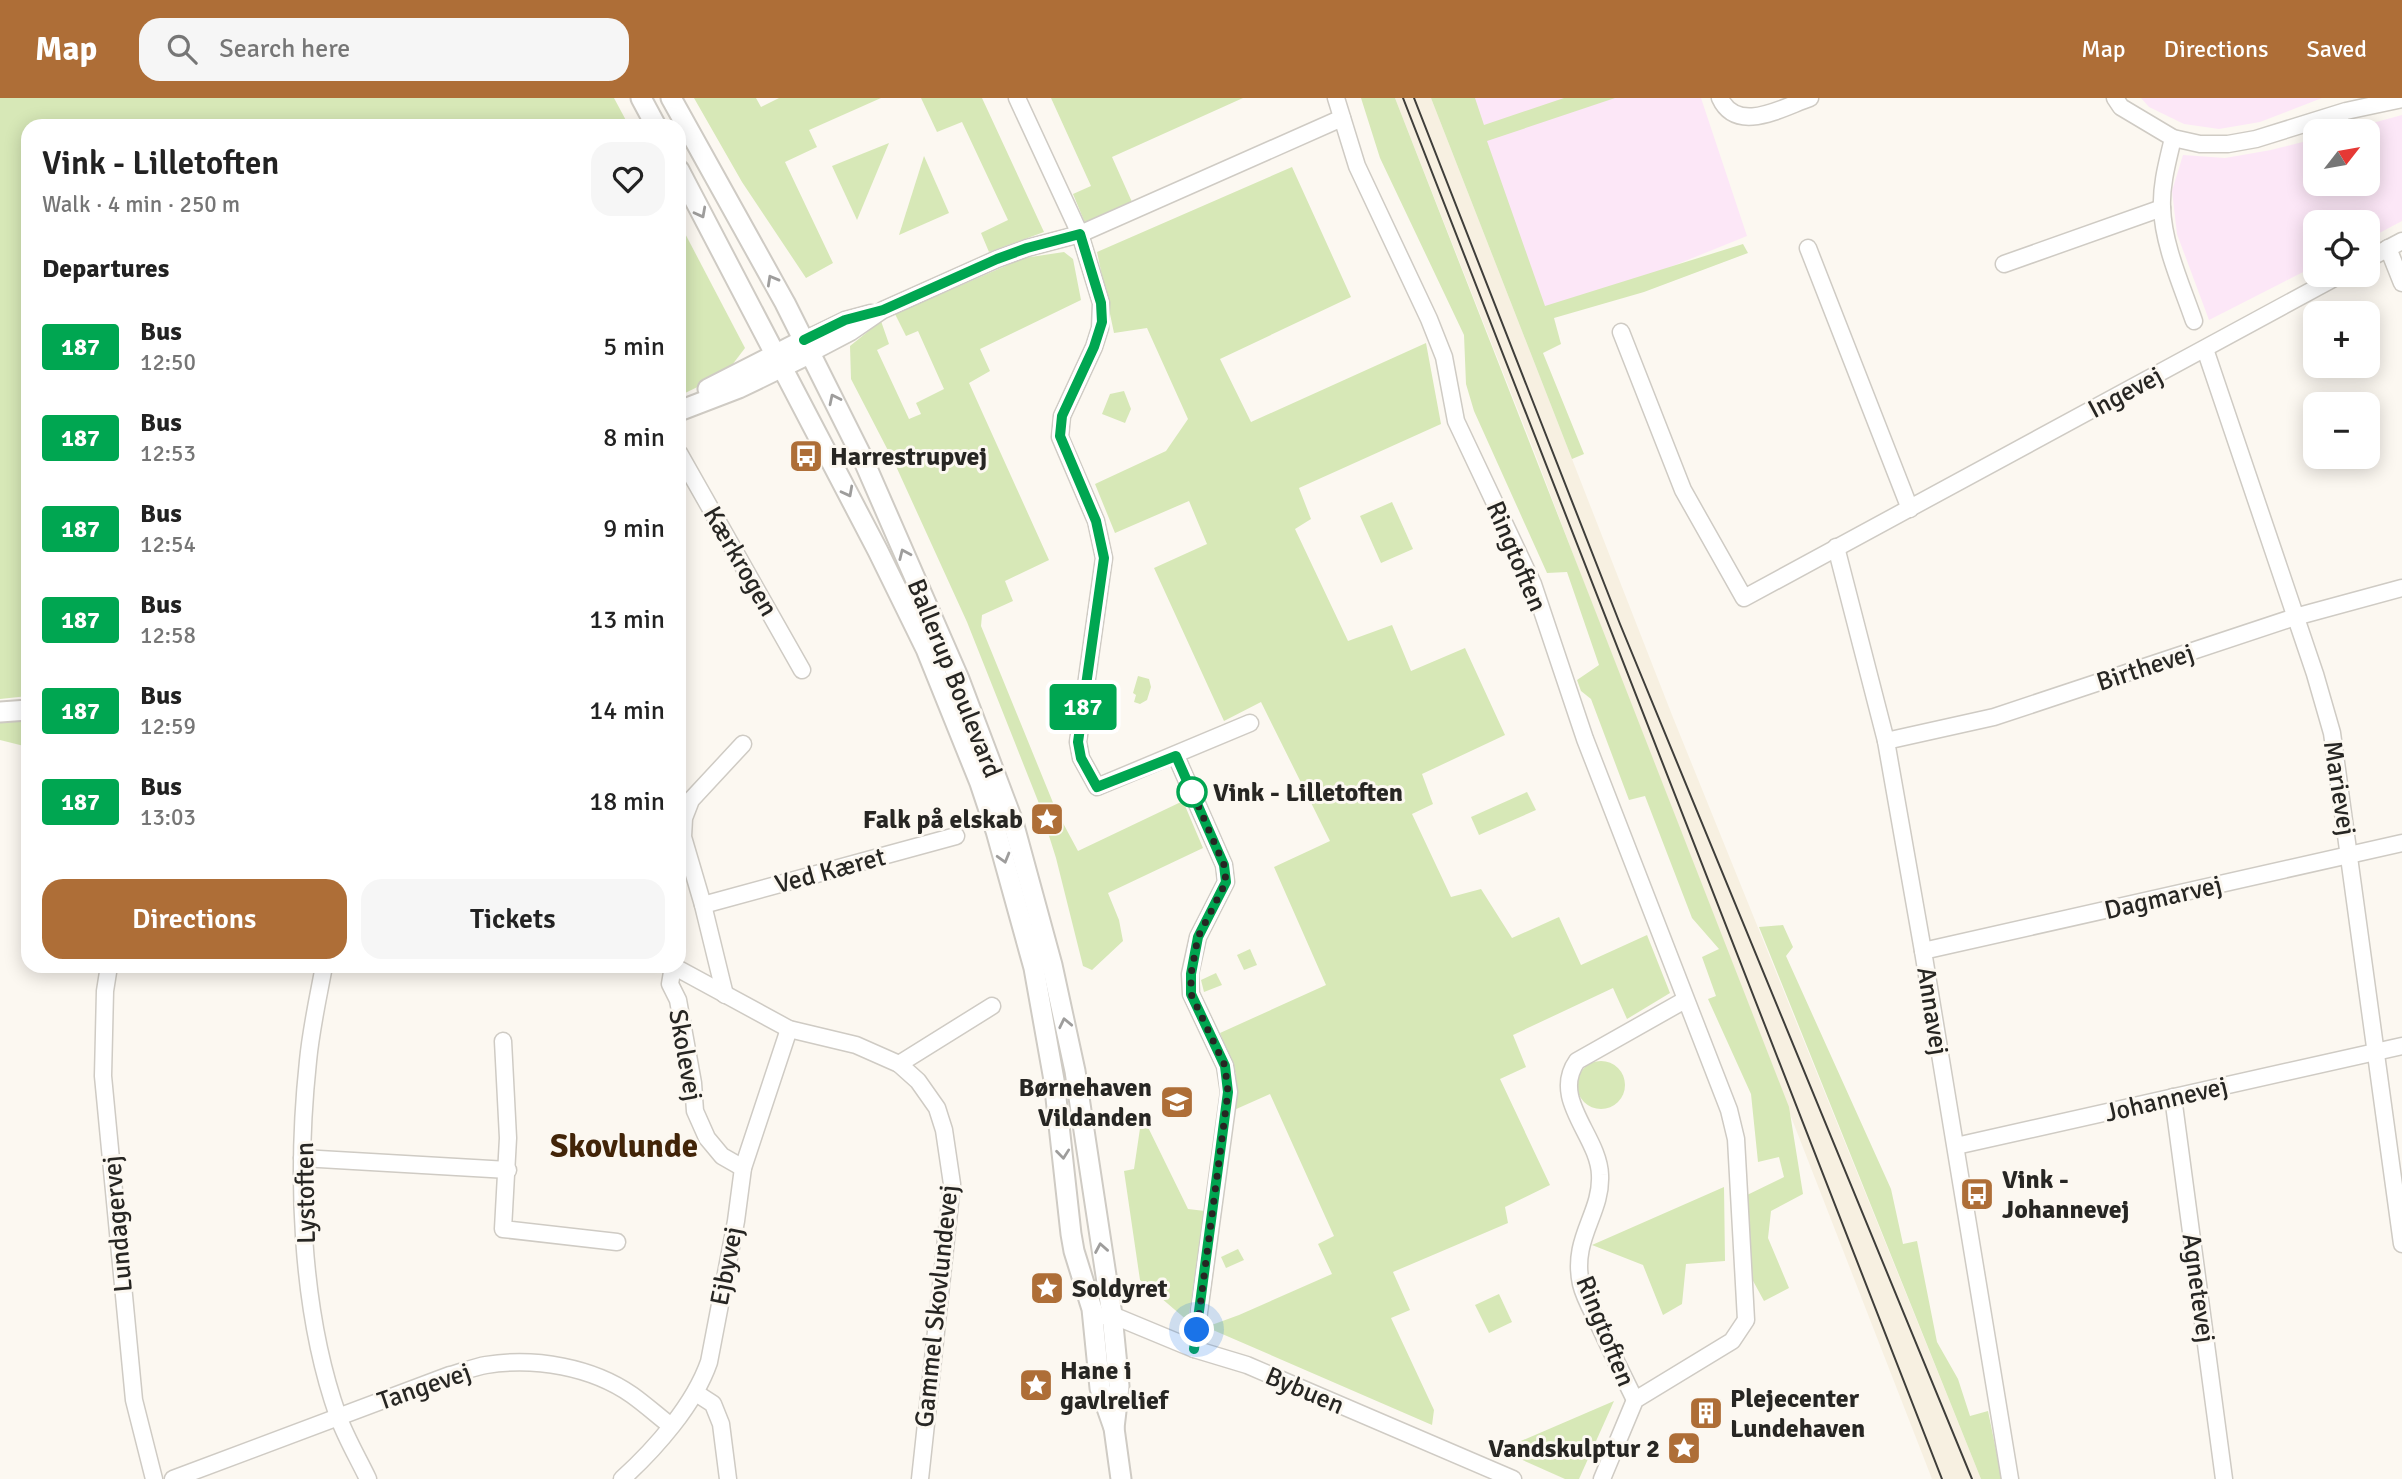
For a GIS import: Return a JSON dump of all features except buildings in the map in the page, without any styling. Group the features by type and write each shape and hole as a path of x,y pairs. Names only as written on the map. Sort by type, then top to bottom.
{"street":[{"path":"641,98 652,119"},
{"name":"Ballerup Boulevard","path":"671,98 683,119"},
{"path":"1017,98 1080,234 1101,303 1102,322 1094,347 1062,416 1060,436 1096,521 1104,558 1078,749 1097,787 1250,723"},
{"name":"Ringtoften","path":"1336,98 1357,166 1429,319 1444,358 1456,421 1532,584 1585,739 1730,1110 1735,1139 1746,1320 1732,1341 1635,1400 1602,1479"},
{"path":"1720,98 1736,116 1748,118 1810,98"},
{"path":"2115,98 2121,107 2173,138 2200,144 2228,144 2256,139 2346,111 2402,99"},
{"path":"2346,111 2372,98"},
{"path":"686,407 738,388 778,360 807,346 851,332 883,310 997,259 1080,234 1342,117"},
{"name":"Ballerup Boulevard","path":"686,125 807,346 863,459 980,732 1013,822 1067,1029 1099,1237 1103,1316"},
{"path":"2173,138 2164,180 2162,208 2169,244 2194,321"},
{"name":"Ballerup Boulevard","path":"686,183 878,551 920,637 963,737 996,831 1037,981 1054,1080 1071,1234 1103,1316 1119,1386 1114,1428 1121,1479"},
{"path":"2004,264 2162,208"},
{"path":"2395,245 2402,283"},
{"path":"1808,248 1910,509"},
{"name":"Ingevej","path":"1621,332 1683,490 1744,598 2318,287"},
{"name":"Marievej","path":"2205,349 2315,674 2332,733 2402,1244"},
{"name":"Kærkrogen","path":"686,465 802,670"},
{"name":"Annavej","path":"1836,547 1886,741 2010,1479"},
{"name":"Birthevej","path":"1886,741 1994,718 2295,617 2402,588"},
{"path":"0,712 21,710"},
{"path":"686,813 691,800 743,744"},
{"path":"1176,756 1224,865 1226,882 1198,937 1191,974 1191,994 1225,1066 1228,1092 1194,1349"},
{"name":"Ved Kæret","path":"704,905 956,836"},
{"name":"Dagmarvej","path":"1923,951 2402,843"},
{"path":"686,847 704,905 725,995"},
{"name":"Lundagervej","path":"108,973 103,1076 134,1401 154,1479"},
{"name":"Lystoften","path":"323,973 308,1061 302,1158 305,1242 313,1321 339,1417 368,1479"},
{"name":"Skolevej","path":"672,973 670,984 678,1000 693,1083 695,1111 707,1138 722,1156 743,1168"},
{"name":"Gammel Skovlundevej","path":"686,973 789,1030 856,1045 899,1064 918,1082 937,1108 944,1130 952,1184 920,1479"},
{"name":"Ringtoften","path":"1635,1400 1581,1286 1578,1258 1601,1174 1574,1107 1567,1082 1570,1070 1577,1061 1685,1000"},
{"path":"899,1064 992,1006"},
{"name":"Ejbyvej","path":"622,1479 671,1426 696,1393 709,1362 736,1221 743,1168 789,1030"},
{"path":"503,1041 508,1138 503,1229 617,1242"},
{"name":"Johannevej","path":"1956,1146 2402,1046"},
{"name":"Agnetevej","path":"2173,1097 2224,1479"},
{"path":"302,1158 508,1170"},
{"name":"Bybuen","path":"1103,1316 1247,1365 1513,1479"},
{"name":"Tangevej","path":"173,1479 450,1375 486,1365 523,1362 561,1366 597,1377 630,1394 671,1426"},
{"path":"696,1393 713,1404 721,1424 728,1479"}],"shaded area":[{"path":"1395,98 1431,98 1672,715 1981,1479 1932,1479"},
{"path":"1443,98 1701,98 1747,236 1529,324"},
{"path":"2141,98 2322,98 2260,122 2219,129 2184,124 2149,107"},
{"path":"2402,115 2402,221 2380,233 2380,210 2303,210 2303,272 2209,320 2177,234 2172,191 2183,155 2225,158 2303,142 2303,196 2380,196 2380,121"}],"green space":[{"path":"0,98 614,98 625,119 21,119 21,697 0,699"},
{"path":"694,98 756,98 761,107 779,98 881,98 809,130 817,147 785,162 833,263 806,278 742,182"},
{"path":"921,98 982,98 1044,232 989,252 981,233 1008,220 962,122 937,132"},
{"path":"1051,98 1243,98 1112,157 1132,202 1085,223 1073,194 1091,186"},
{"path":"1361,98 1395,98 1789,1107 1803,1194 1771,1211 1768,1238 1789,1288 1764,1301 1746,1268 1745,1196 1784,1177 1779,1157 1758,1162 1751,1094 1708,999 1716,996 1702,957 1719,949 1692,918 1645,796 1629,800 1591,699 1581,691 1577,680 1599,665 1567,572 1547,573 1474,411 1466,384 1464,335 1380,158"},
{"path":"1431,98 1475,98 1484,125 1564,98 1615,98 1487,141 1545,306 1743,244 1748,253 1644,292 1554,318 1561,344 1543,353 1584,454 1572,459"},
{"path":"889,143 857,220 832,166"},
{"path":"924,156 949,213 899,235"},
{"path":"1292,167 1351,297 1220,359 1251,422 1426,343 1441,424 1299,488 1311,519 1295,529 1348,641 1392,625 1411,671 1465,648 1505,735 1422,774 1433,804 1412,814 1451,897 1481,889 1512,938 1559,917 1581,965 1647,935 1670,993 1627,1019 1613,988 1513,1035 1526,1067 1500,1079 1550,1185 1505,1207 1508,1223 1393,1272 1410,1310 1391,1318 1434,1410 1432,1425 1206,1327 1332,1274 1318,1244 1334,1236 1270,1094 1234,1110 1236,1074 1220,1033 1326,985 1274,867 1330,841 1261,702 1224,721 1154,568 1207,544 1189,501 1115,533 1095,484 1166,451 1188,419 1147,328 1114,333 1097,252"},
{"path":"686,235 745,348 726,373 686,393"},
{"path":"1064,252 1073,259 1081,300 980,349 990,371 969,383 1049,560 1005,581 1013,601 982,615 981,626 1056,810 1078,851 1183,801 1203,848 1108,893 1119,920 1123,941 1092,970 1083,966 1056,858 1038,801 967,622 895,464 851,379 850,346 881,321 889,344 877,350 909,419 921,414 916,403 944,389 918,331 906,336 895,314 1024,258"},
{"path":"1124,391 1131,409 1125,423 1102,414 1110,394"},
{"path":"1392,502 1413,549 1381,563 1360,516"},
{"path":"1138,676 1149,679 1151,687 1147,700 1140,704 1134,702 1136,695 1133,693"},
{"path":"1108,707 1113,716 1094,725 1095,712"},
{"path":"21,718 21,745 0,740 0,720"},
{"path":"1527,792 1536,810 1479,835 1471,817"},
{"path":"1783,925 1793,947 1786,956 1891,1189 1903,1244 1917,1241 1937,1342 1958,1379 1970,1416 1988,1411 2002,1479 1981,1479 1759,927"},
{"path":"1250,949 1257,965 1244,970 1237,955"},
{"path":"1216,973 1222,985 1204,992 1201,980"},
{"path":"1601,1061 1618,1068 1625,1085 1618,1102 1601,1109 1584,1102 1577,1085 1584,1068"},
{"path":"1142,1115 1188,1209 1205,1211 1188,1321 1140,1280 1124,1171 1134,1169"},
{"path":"1724,1187 1725,1261 1686,1264 1682,1304 1663,1315 1643,1265 1592,1245"},
{"path":"1238,1249 1244,1260 1226,1268 1221,1257"},
{"path":"1499,1294 1512,1322 1489,1333 1475,1305"},
{"path":"1614,1401 1579,1479 1565,1479 1500,1450"}],"tram line":[{"path":"1403,98 1942,1479"},
{"path":"1414,98 1620,624 1972,1479"}],"bus line":[{"name":"187","path":"804,340 845,320 883,310 997,259 1080,234 1101,303 1102,322 1094,347 1062,416 1060,436 1096,521 1104,558 1078,749 1097,787 1176,756 1224,865 1226,882 1198,937 1191,974 1191,994 1225,1066 1228,1092 1194,1349"}],"place":[{"name":"Harrestrupvej","path":"806,456"},
{"name":"Vink - Lilletoften","path":"1192,792"},
{"name":"Falk på elskab","path":"1047,819"},
{"name":"Børnehaven Vildanden","path":"1177,1102"},
{"name":"Vink - Johannevej","path":"1977,1194"},
{"name":"Soldyret","path":"1047,1288"},
{"name":"Hane i gavlrelief","path":"1036,1385"},
{"name":"Plejecenter Lundehaven","path":"1706,1413"},
{"name":"Vandskulptur 2","path":"1684,1448"}],"district":[{"name":"Skovlunde","path":"624,1145"}],"route":[{"path":"1192,792 1188,782 1224,865 1226,882 1198,937 1191,974 1191,994 1225,1066 1228,1092 1197,1330"}]}
